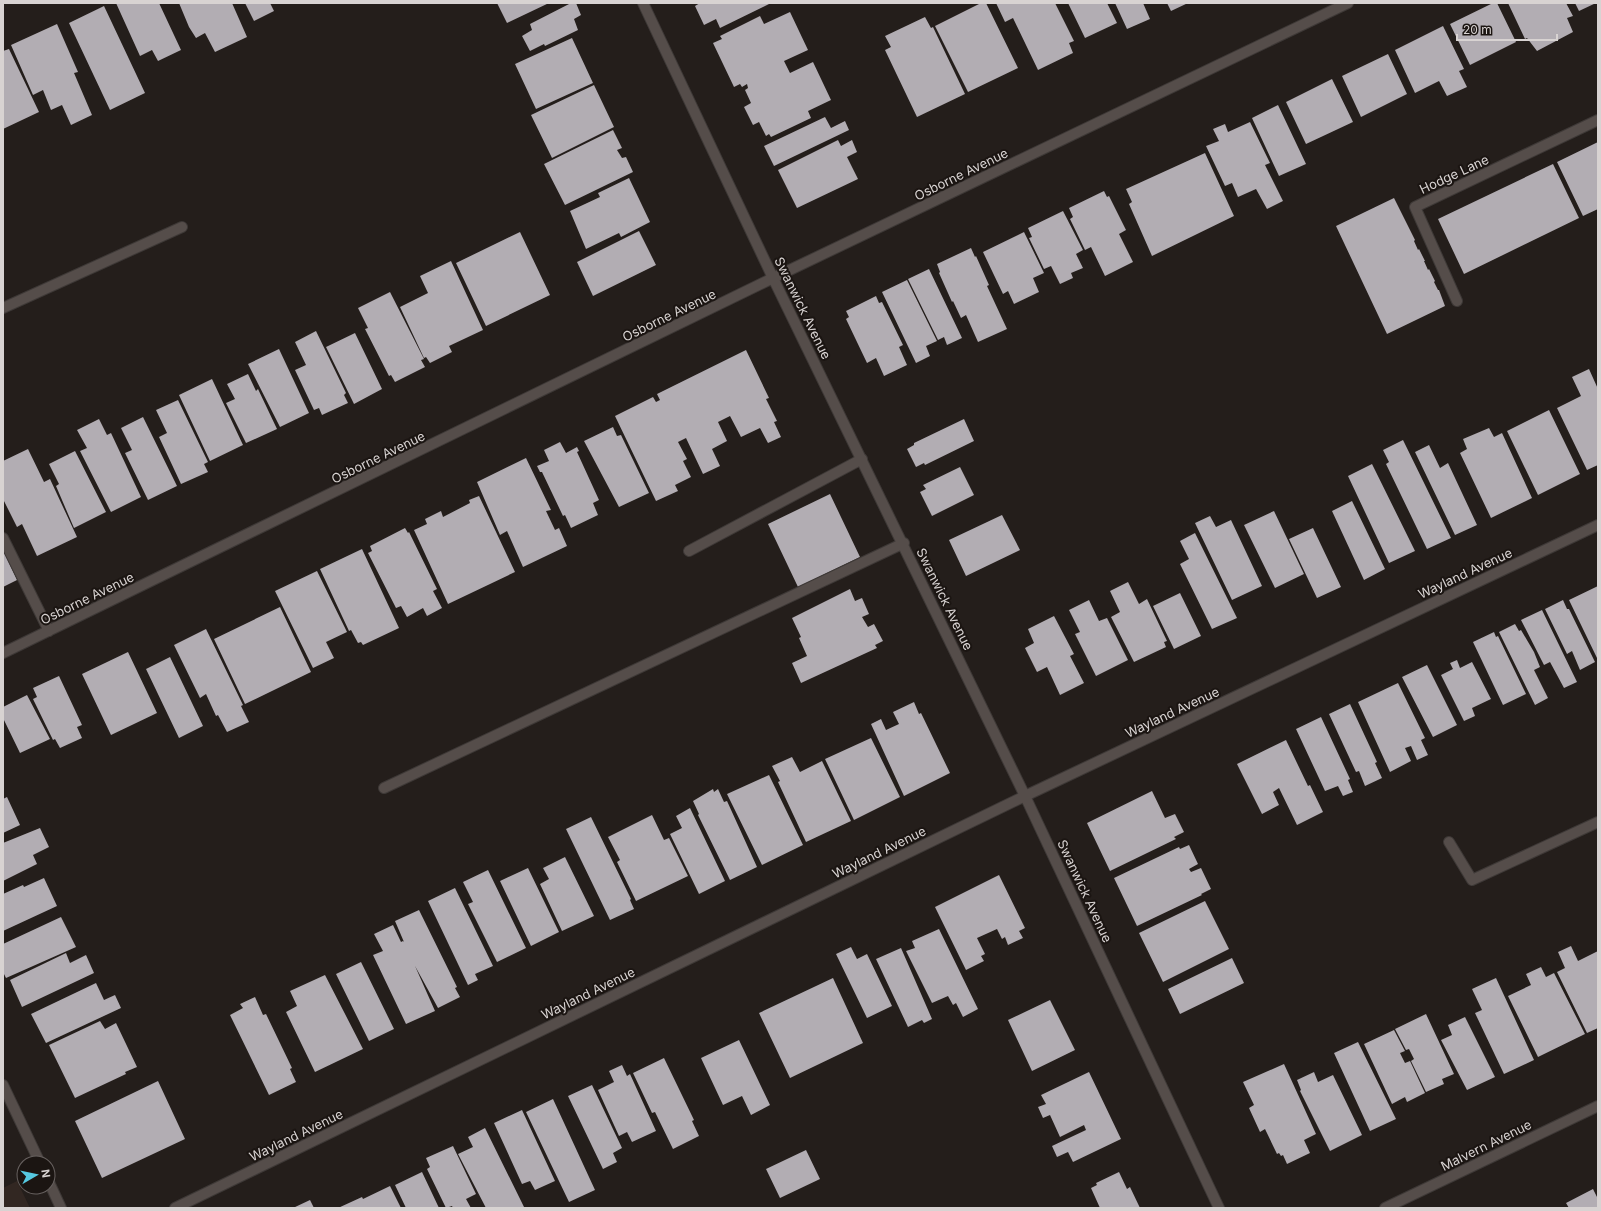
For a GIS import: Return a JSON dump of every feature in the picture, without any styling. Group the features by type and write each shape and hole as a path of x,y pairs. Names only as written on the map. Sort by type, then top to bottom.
{"street":[{"name":"Swanwick Avenue","path":"643,3 774,278 904,543 1025,796 1219,1208"},
{"name":"Osborne Avenue","path":"3,653 774,278 1348,3"},
{"name":"Hodge Lane","path":"1457,301 1415,207 1598,120"},
{"path":"3,308 182,227"},
{"path":"689,551 862,459"},
{"name":"Wayland Avenue","path":"175,1208 1025,796 1598,525"},
{"path":"3,538 49,631"},
{"path":"384,788 904,543"},
{"path":"1449,842 1472,880 1598,822"},
{"path":"3,1085 36,1155"},
{"name":"Malvern Avenue","path":"1385,1208 1598,1106"},
{"path":"55,1195 61,1208"}],"shaded area":[{"path":"16,1182 16,1195 24,1195 30,1208 3,1208 3,1188"}],"building":[{"path":"116,3 159,3 181,50 158,61 152,50 140,56"},
{"path":"179,3 232,3 247,37 215,52 205,33 196,38 189,27"},
{"path":"245,3 270,3 274,11 254,21"},
{"path":"497,3 549,3 507,23"},
{"path":"571,3 576,3 581,15 574,19 578,30 545,46 544,44 530,51 522,36 532,30 530,24"},
{"path":"700,3 771,3 720,28 716,19 704,25 695,6"},
{"path":"981,3 986,3 1018,68 968,92 935,26"},
{"path":"996,3 1055,3 1074,41 1069,43 1073,53 1038,70 1013,18 1005,22"},
{"path":"1068,3 1107,3 1117,23 1085,38"},
{"path":"1115,3 1143,3 1150,19 1127,29"},
{"path":"1167,3 1188,3 1171,11"},
{"path":"1493,3 1497,3 1516,42 1470,65 1450,24"},
{"path":"1508,3 1566,3 1573,16 1567,18 1573,32 1537,51 1527,38 1525,39"},
{"path":"1575,3 1596,3 1579,11"},
{"path":"104,6 145,93 110,110 69,23"},
{"path":"790,12 808,50 784,61 790,73 813,62 831,100 808,111 811,118 771,137 769,134 766,136 759,122 753,125 744,107 751,103 745,90 748,88 747,84 742,87 740,84 734,87 713,43 722,39 720,36 760,16 764,24"},
{"path":"925,17 931,28 933,27 965,94 917,117 885,50 891,47 885,36"},
{"path":"57,24 78,72 74,73 92,115 71,125 62,105 51,110 43,90 33,95 11,45"},
{"path":"1443,26 1464,69 1459,71 1467,87 1447,96 1439,81 1415,93 1395,50"},
{"path":"572,38 593,83 536,109 515,64"},
{"path":"9,49 39,112 3,129 3,51"},
{"path":"1388,54 1407,94 1361,117 1342,76"},
{"path":"1332,79 1353,122 1306,144 1286,102"},
{"path":"594,85 614,127 552,158 531,115"},
{"path":"1278,105 1306,164 1279,176 1252,118"},
{"path":"825,117 831,128 845,121 849,130 774,166 764,146"},
{"path":"1250,122 1270,163 1265,165 1283,201 1267,209 1256,189 1238,197 1232,183 1225,186 1206,146 1219,141 1213,129 1225,124 1228,132"},
{"path":"613,130 622,148 617,150 622,158 626,157 633,172 565,205 544,164"},
{"path":"838,140 841,146 852,140 857,152 847,157 858,179 797,208 778,170"},
{"path":"1598,142 1598,209 1583,216 1557,162"},
{"path":"1205,153 1234,216 1152,256 1129,204 1132,202 1126,189"},
{"path":"1553,164 1579,218 1464,274 1438,219"},
{"path":"629,178 650,222 621,237 619,233 586,249 570,211 600,197 598,193"},
{"path":"1104,191 1107,197 1109,196 1126,230 1119,234 1133,262 1105,276 1091,247 1085,250 1070,219 1073,217 1069,208"},
{"path":"1394,198 1415,240 1414,241 1418,250 1419,249 1428,270 1429,269 1435,281 1434,282 1439,290 1445,306 1387,334 1336,226"},
{"path":"1063,211 1083,250 1076,254 1083,268 1071,273 1073,278 1060,284 1051,266 1044,269 1029,238 1032,237 1028,228"},
{"path":"639,231 656,265 593,296 577,262"},
{"path":"520,232 550,295 486,326 456,263"},
{"path":"1024,232 1044,273 1033,278 1039,292 1014,304 1008,291 1003,294 983,252"},
{"path":"971,248 989,285 987,286 1007,329 978,342 966,315 961,318 953,301 952,302 939,273 937,264"},
{"path":"451,261 483,330 449,346 452,352 430,363 426,357 424,358 400,307 428,293 420,276"},
{"path":"929,269 962,338 947,345 944,337 938,340 908,279"},
{"path":"907,280 937,341 926,346 930,356 916,363 882,292"},
{"path":"390,292 424,359 421,360 425,367 395,382 391,375 389,376 365,329 368,328 358,308"},
{"path":"876,296 879,303 882,302 903,345 899,347 907,365 884,376 876,358 867,363 846,319 849,317 846,311"},
{"path":"316,331 346,393 344,395 348,403 322,415 319,408 314,410 295,370 306,365 295,342"},
{"path":"355,333 382,389 354,404 326,347"},
{"path":"279,349 309,413 280,427 248,364"},
{"path":"746,350 769,398 766,399 777,421 774,422 781,437 768,443 760,428 741,437 730,416 718,422 727,441 712,449 720,466 703,474 686,438 678,442 687,459 683,461 691,477 675,485 678,491 656,501 615,416 653,397 656,402 660,400 657,394"},
{"path":"1589,369 1598,389 1598,465 1587,470 1557,408 1581,396 1572,377"},
{"path":"248,374 256,391 258,389 277,429 246,443 226,403 235,399 227,384"},
{"path":"212,379 243,445 210,461 179,395"},
{"path":"178,400 208,462 204,464 208,472 181,484 159,437 167,433 156,410"},
{"path":"1549,410 1580,474 1538,495 1507,431"},
{"path":"143,417 177,486 148,500 125,453 132,450 121,428"},
{"path":"99,419 107,435 111,433 141,497 111,512 80,451 87,448 77,430"},
{"path":"964,419 974,441 925,465 924,463 916,467 907,449 914,445 914,443"},
{"path":"613,427 617,436 621,435 649,493 619,507 584,441"},
{"path":"1489,428 1494,437 1502,433 1532,498 1491,518 1460,453 1467,449 1463,439"},
{"path":"1403,440 1451,538 1427,549 1386,464 1389,462 1383,450"},
{"path":"560,442 566,453 577,447 579,451 577,452 599,500 593,503 598,515 571,528 565,515 563,516 542,472 540,472 537,466 549,461 544,450"},
{"path":"1429,445 1440,468 1448,463 1477,525 1455,535 1415,452"},
{"path":"28,449 44,482 50,479 77,537 37,556 22,524 17,527 3,499 3,461"},
{"path":"75,451 106,512 74,528 56,486 59,484 49,464"},
{"path":"526,458 551,510 546,511 555,530 559,528 567,546 523,567 507,531 500,535 477,482"},
{"path":"1372,464 1415,551 1389,563 1348,476"},
{"path":"960,467 974,495 932,516 920,492 926,489 923,485"},
{"path":"830,494 860,557 798,587 768,524"},
{"path":"479,496 515,572 448,604 414,530 427,524 425,519 441,511 443,517 470,503 469,500"},
{"path":"1352,501 1385,569 1364,580 1332,511"},
{"path":"1274,511 1304,574 1275,588 1244,525"},
{"path":"1002,515 1020,550 966,576 949,540"},
{"path":"1210,516 1216,527 1231,520 1262,586 1232,600 1195,523"},
{"path":"405,528 408,533 409,532 437,589 433,591 442,608 427,616 423,608 407,617 401,606 396,608 368,553 372,551 370,546"},
{"path":"1313,528 1341,587 1317,598 1289,539"},
{"path":"1195,533 1237,618 1212,629 1180,564 1189,559 1180,541"},
{"path":"362,549 399,628 363,645 361,642 358,643 351,630 349,631 320,569"},
{"path":"3,550 17,580 3,587"},
{"path":"317,571 347,632 326,642 334,658 313,668 275,591"},
{"path":"1128,582 1139,604 1147,599 1167,641 1164,642 1166,647 1134,662 1111,617 1120,612 1110,591"},
{"path":"1598,586 1598,657 1597,658 1569,600"},
{"path":"850,589 855,601 862,598 869,614 862,617 868,627 874,624 883,641 875,645 877,648 801,683 792,663 807,656 799,638 801,637 792,618"},
{"path":"1180,593 1201,636 1174,649 1153,606"},
{"path":"1089,600 1099,621 1107,618 1128,660 1096,676 1075,634 1080,632 1069,610"},
{"path":"1563,600 1567,609 1569,609 1595,662 1580,670 1572,651 1567,654 1545,609"},
{"path":"280,607 311,672 245,704 214,639"},
{"path":"1542,610 1577,682 1564,688 1550,662 1544,665 1521,620"},
{"path":"1054,616 1074,654 1070,656 1084,683 1060,695 1047,667 1037,672 1025,648 1034,643 1028,629"},
{"path":"1515,624 1519,631 1521,630 1534,652 1540,667 1534,670 1548,698 1535,705 1499,632"},
{"path":"206,629 243,705 241,706 249,722 227,732 218,715 216,716 206,694 200,698 174,645"},
{"path":"1494,632 1496,637 1498,636 1526,694 1503,705 1473,642"},
{"path":"128,652 157,713 111,735 82,674"},
{"path":"170,657 203,726 179,738 146,669"},
{"path":"1457,660 1460,668 1472,662 1491,699 1472,708 1475,716 1464,721 1441,675 1453,669 1450,663"},
{"path":"1427,665 1457,725 1433,737 1402,677"},
{"path":"59,676 82,725 77,727 82,738 60,748 55,739 53,740 33,699 37,697 33,688"},
{"path":"1398,683 1425,738 1421,740 1428,755 1417,760 1411,746 1405,748 1411,761 1390,772 1358,702"},
{"path":"27,695 50,739 20,753 3,718 3,707"},
{"path":"914,702 919,714 921,713 950,773 904,796 871,724 881,719 886,730 899,724 893,712"},
{"path":"1350,704 1377,762 1375,763 1382,778 1365,786 1359,771 1356,772 1329,714"},
{"path":"1321,717 1350,779 1348,780 1353,792 1343,796 1338,786 1325,791 1296,729"},
{"path":"871,738 900,797 854,820 825,759"},
{"path":"1286,740 1308,786 1310,785 1323,812 1297,825 1279,788 1273,792 1279,805 1262,814 1237,764"},
{"path":"792,757 800,772 822,761 851,821 806,842 772,766"},
{"path":"769,775 803,845 762,865 727,794"},
{"path":"713,789 714,792 718,789 724,802 727,801 757,867 730,880 698,815 699,814 693,801"},
{"path":"1152,791 1165,818 1175,814 1184,832 1174,837 1176,839 1110,871 1087,823"},
{"path":"7,797 20,825 3,833 3,799"},
{"path":"690,808 725,881 699,894 670,834 682,828 676,816"},
{"path":"652,815 664,840 669,838 688,876 636,901 617,862 620,860 608,837"},
{"path":"591,817 631,899 630,900 634,909 610,920 566,829"},
{"path":"40,828 49,847 33,855 37,864 3,881 3,843"},
{"path":"1189,845 1198,864 1189,869 1191,872 1201,868 1211,889 1201,894 1202,895 1137,926 1114,878 1179,847 1180,849"},
{"path":"565,857 594,916 562,931 540,884 549,879 543,868"},
{"path":"528,868 559,932 531,946 500,881"},
{"path":"488,870 526,948 497,962 468,904 473,902 463,882"},
{"path":"999,875 1025,928 1019,931 1023,938 1008,945 1005,937 1002,939 997,929 977,938 985,954 981,956 984,961 966,970 935,907"},
{"path":"44,878 57,906 3,931 3,894"},
{"path":"455,888 493,966 475,974 478,980 468,985 428,901"},
{"path":"1205,901 1229,949 1163,982 1139,933"},
{"path":"419,910 457,987 455,988 460,997 438,1008 415,966 435,1011 406,1024 373,955 383,951 374,934 393,925 401,942 404,942 395,921"},
{"path":"61,917 76,947 6,978 3,972 3,944"},
{"path":"939,929 978,1009 963,1017 956,1003 953,1005 948,996 932,1003 906,951 915,948 912,941"},
{"path":"1571,946 1578,961 1598,951 1598,1028 1587,1033 1557,972 1565,968 1558,952"},
{"path":"851,947 857,959 867,954 892,1006 867,1018 836,954"},
{"path":"901,948 932,1019 924,1023 922,1020 908,1027 876,959"},
{"path":"66,953 70,963 86,955 94,973 22,1007 10,980"},
{"path":"1232,958 1244,983 1180,1014 1168,989"},
{"path":"361,962 394,1029 369,1041 336,974"},
{"path":"1541,967 1546,977 1554,973 1585,1034 1538,1057 1508,996 1531,985 1526,974"},
{"path":"325,975 363,1049 315,1072 286,1012 297,1006 290,991"},
{"path":"833,978 863,1043 790,1078 759,1013"},
{"path":"1496,978 1534,1060 1504,1074 1475,1013 1482,1010 1472,989"},
{"path":"96,983 104,1000 115,995 121,1008 46,1043 31,1014"},
{"path":"255,997 263,1015 266,1014 292,1068 290,1069 296,1082 269,1095 230,1015 243,1008 240,1004"},
{"path":"1050,1000 1075,1050 1032,1071 1008,1020"},
{"path":"1426,1014 1454,1074 1442,1079 1444,1084 1426,1092 1411,1061 1414,1059 1409,1049 1406,1050 1395,1029"},
{"path":"1465,1017 1495,1077 1467,1090 1441,1040 1452,1035 1448,1025"},
{"path":"100,1021 105,1029 116,1023 137,1067 125,1072 126,1074 75,1098 49,1045"},
{"path":"1394,1030 1405,1051 1400,1053 1405,1063 1410,1061 1425,1093 1407,1102 1405,1097 1392,1104 1364,1044"},
{"path":"739,1040 770,1105 751,1115 742,1096 723,1105 701,1058"},
{"path":"1358,1042 1396,1119 1370,1131 1334,1053"},
{"path":"664,1058 694,1120 692,1121 699,1136 673,1149 655,1112 652,1113 633,1073"},
{"path":"1284,1064 1316,1134 1304,1140 1310,1153 1287,1164 1283,1155 1281,1156 1279,1153 1277,1154 1265,1129 1260,1132 1249,1108 1254,1105 1243,1082"},
{"path":"622,1065 627,1076 630,1074 656,1131 632,1142 627,1132 619,1136 598,1090 614,1082 609,1071"},
{"path":"1089,1072 1121,1139 1073,1162 1068,1152 1057,1157 1052,1146 1086,1130 1084,1125 1060,1137 1050,1115 1043,1118 1038,1107 1046,1104 1041,1095"},
{"path":"1314,1072 1318,1082 1333,1075 1362,1135 1330,1151 1300,1091 1301,1090 1297,1080"},
{"path":"158,1081 185,1139 102,1178 75,1121"},
{"path":"592,1085 622,1148 613,1153 617,1162 603,1169 568,1096"},
{"path":"553,1099 595,1190 569,1202 526,1112"},
{"path":"522,1110 555,1181 535,1190 530,1181 522,1184 494,1123"},
{"path":"485,1128 524,1207 522,1208 486,1208 458,1154 473,1147 468,1137"},
{"path":"453,1146 476,1194 466,1199 471,1208 453,1208 452,1206 446,1208 427,1169 430,1167 426,1158"},
{"path":"806,1150 820,1179 780,1198 766,1169"},
{"path":"422,1172 439,1208 406,1208 395,1185"},
{"path":"1119,1172 1127,1189 1130,1187 1140,1208 1100,1208 1091,1188 1097,1185 1096,1183"},
{"path":"390,1186 401,1208 338,1208 362,1197 363,1199"},
{"path":"1593,1189 1598,1199 1598,1208 1569,1208 1566,1203"},
{"path":"310,1200 314,1208 293,1208"}]}
